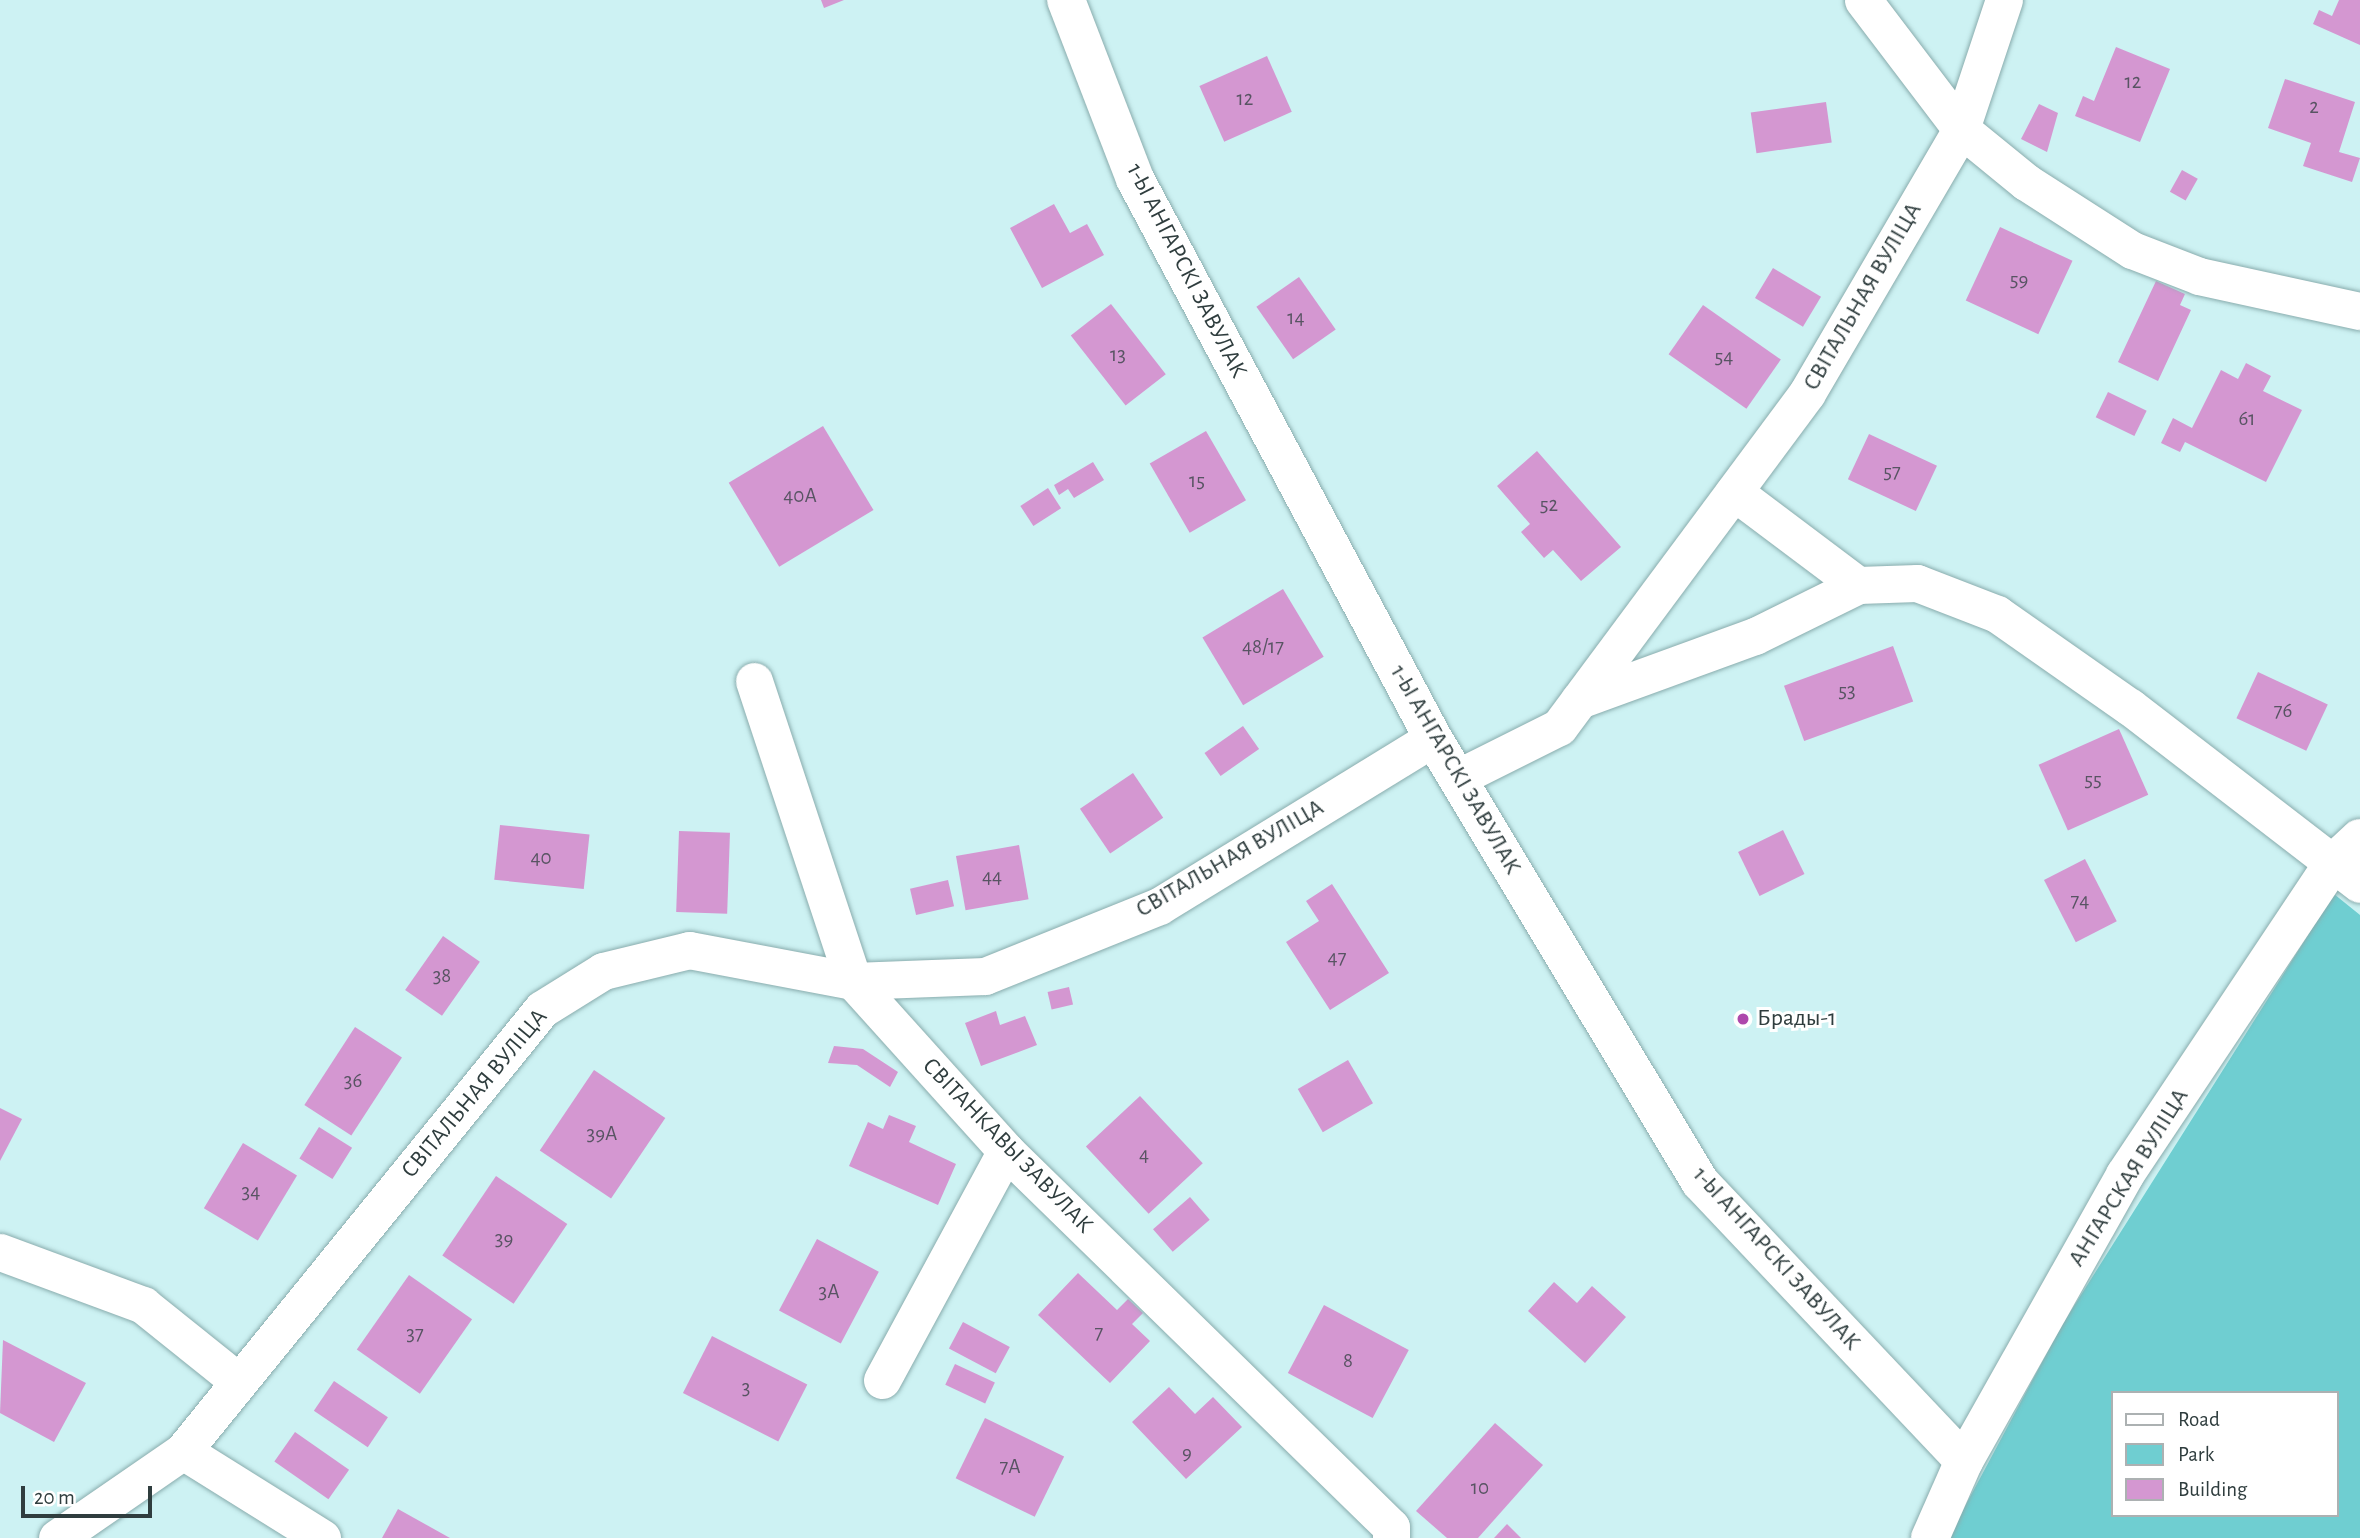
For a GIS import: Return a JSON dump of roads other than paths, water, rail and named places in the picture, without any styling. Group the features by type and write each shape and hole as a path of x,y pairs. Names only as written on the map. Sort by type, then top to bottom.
{"street":[{"name":"1-Ы АНГАРСКІ ЗАВУЛАК","path":"1066,0 1135,179 1433,738 1700,1182 1964,1461"},
{"path":"1863,0 1961,129 2026,182 2132,250 2199,276 2358,301"},
{"name":"СВІТАЛЬНАЯ ВУЛІЦА","path":"1457,778 1559,727 1807,393 1961,129 2004,0"},
{"path":"1734,492 1858,585"},
{"path":"1579,700 1755,636 1858,585 1917,583 1997,614 2351,861"},
{"name":"СВІТАНКАВЫ ЗАВУЛАК","path":"754,681 853,981 1006,1151 1391,1533"},
{"name":"СВІТАЛЬНАЯ ВУЛІЦА","path":"57,1538 183,1451 542,1009 603,971 689,950 853,981 985,976 1159,906 1433,738"},
{"name":"АНГАРСКАЯ ВУЛІЦА","path":"1930,1538 1964,1461 2125,1175 2351,861"},
{"path":"882,1380 1006,1151"},
{"path":"0,1252 143,1305 238,1381"},
{"path":"183,1451 322,1538"}],"place":[{"name":"Брады-1","path":"1743,1019"}]}
